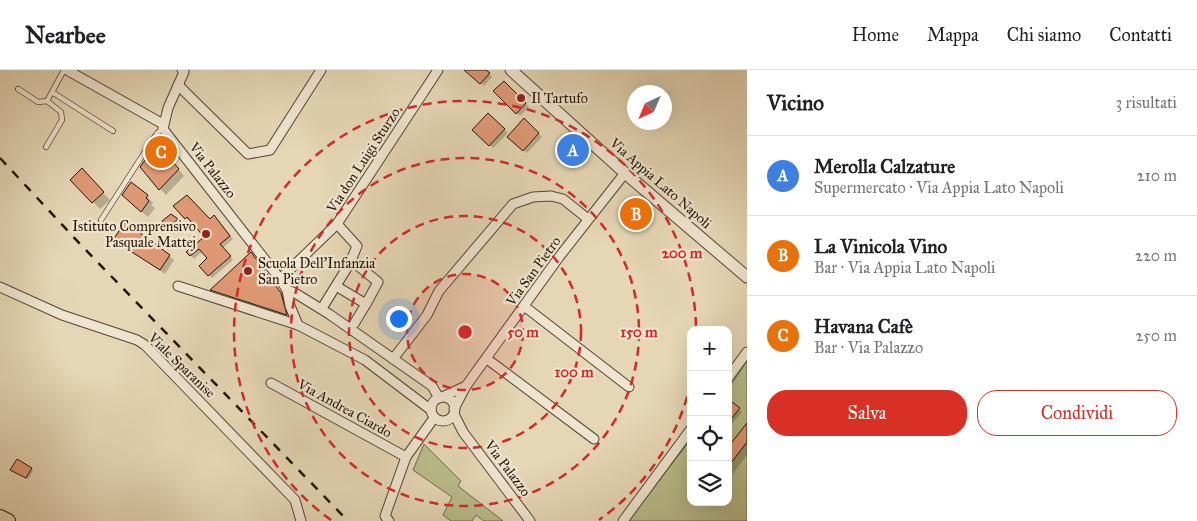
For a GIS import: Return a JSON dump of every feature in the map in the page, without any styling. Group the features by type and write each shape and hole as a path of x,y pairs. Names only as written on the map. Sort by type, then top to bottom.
{"main road":[{"path":"0,517 8,521"}],"street":[{"path":"66,70 163,126 184,72 182,70"},
{"path":"178,84 248,154 270,150 321,70"},
{"name":"Via don Luigi Sturzo","path":"280,278 337,224 438,70"},
{"name":"Via Appia Lato Napoli","path":"511,70 625,173 747,277"},
{"name":"Via Palazzo","path":"163,126 280,278 287,290"},
{"name":"Via San Pietro","path":"454,411 466,386 588,219 625,173"},
{"path":"393,359 427,316 439,291 513,204 533,197 551,196 563,199 588,219"},
{"path":"324,305 358,246 337,224"},
{"path":"351,260 378,282 354,324"},
{"name":"Via Palazzo","path":"178,286 296,321 365,360 435,416 463,432"},
{"path":"336,286 366,304"},
{"name":"Viale Sparanise","path":"0,287 62,315 137,340 145,345 295,500 300,521"},
{"path":"287,290 310,303 432,386 440,398 451,400 454,411 449,419 435,416"},
{"path":"287,290 296,321"},
{"path":"296,321 300,305 310,303"},
{"path":"524,306 629,388"},
{"path":"732,373 747,352"},
{"path":"486,359 594,439"},
{"name":"Via Andrea Ciardo","path":"272,383 406,457"},
{"name":"Via San Pietro","path":"440,398 466,386"},
{"path":"389,521 385,516 406,457 435,416 432,404 440,398"},
{"name":"Via Palazzo","path":"454,411 463,432 530,521"},
{"path":"624,521 687,434"}],"lane":[{"path":"48,101 66,70"},
{"path":"18,89 38,102 48,101 60,112 62,120 46,147"},
{"path":"52,92 113,131"},
{"path":"101,220 163,126"}],"green space":[{"path":"747,361 747,521 628,521 687,444 687,506 732,506 732,383"},
{"path":"424,444 461,481 458,486 503,521 484,521 476,515 472,521 451,521 443,515 452,497 413,470"}],"building":[{"path":"464,70 486,70 490,73 480,84"},
{"path":"504,81 526,103 516,114 493,91"},
{"path":"488,113 505,129 489,146 472,130"},
{"path":"524,118 539,133 523,151 507,137"},
{"path":"157,144 179,169 159,190 140,167"},
{"path":"82,168 104,192 92,203 70,180"},
{"path":"131,182 148,195 146,198 149,201 141,212 122,195"},
{"name":"Istituto Comprensivo Pasquale Mattej","path":"187,195 210,219 214,215 230,236 220,244 231,256 208,276 199,266 207,258 199,249 190,256 186,252 204,237 187,217 185,219 173,206"},
{"path":"171,214 178,219 168,228 162,221"},
{"path":"125,222 170,255 160,270 113,240"},
{"name":"Scuola Dell'Infanzia San Pietro","path":"251,252 281,293 287,315 210,290"},
{"path":"732,402 740,408 732,418"},
{"path":"747,423 747,442 732,462 732,442"},
{"path":"17,459 32,468 26,478 10,470"}],"railway":[{"path":"0,158 81,245 348,521"}],"place":[{"name":"Il Tartufo","path":"521,98"},
{"name":"Merolla Calzature","path":"573,150"},
{"name":"Havana Cafè","path":"161,152"},
{"name":"La Vinicola Vino","path":"636,214"},
{"name":"Istituto Comprensivo Pasquale Mattej","path":"206,234"},
{"name":"Scuola Dell'Infanzia San Pietro","path":"248,271"}]}
